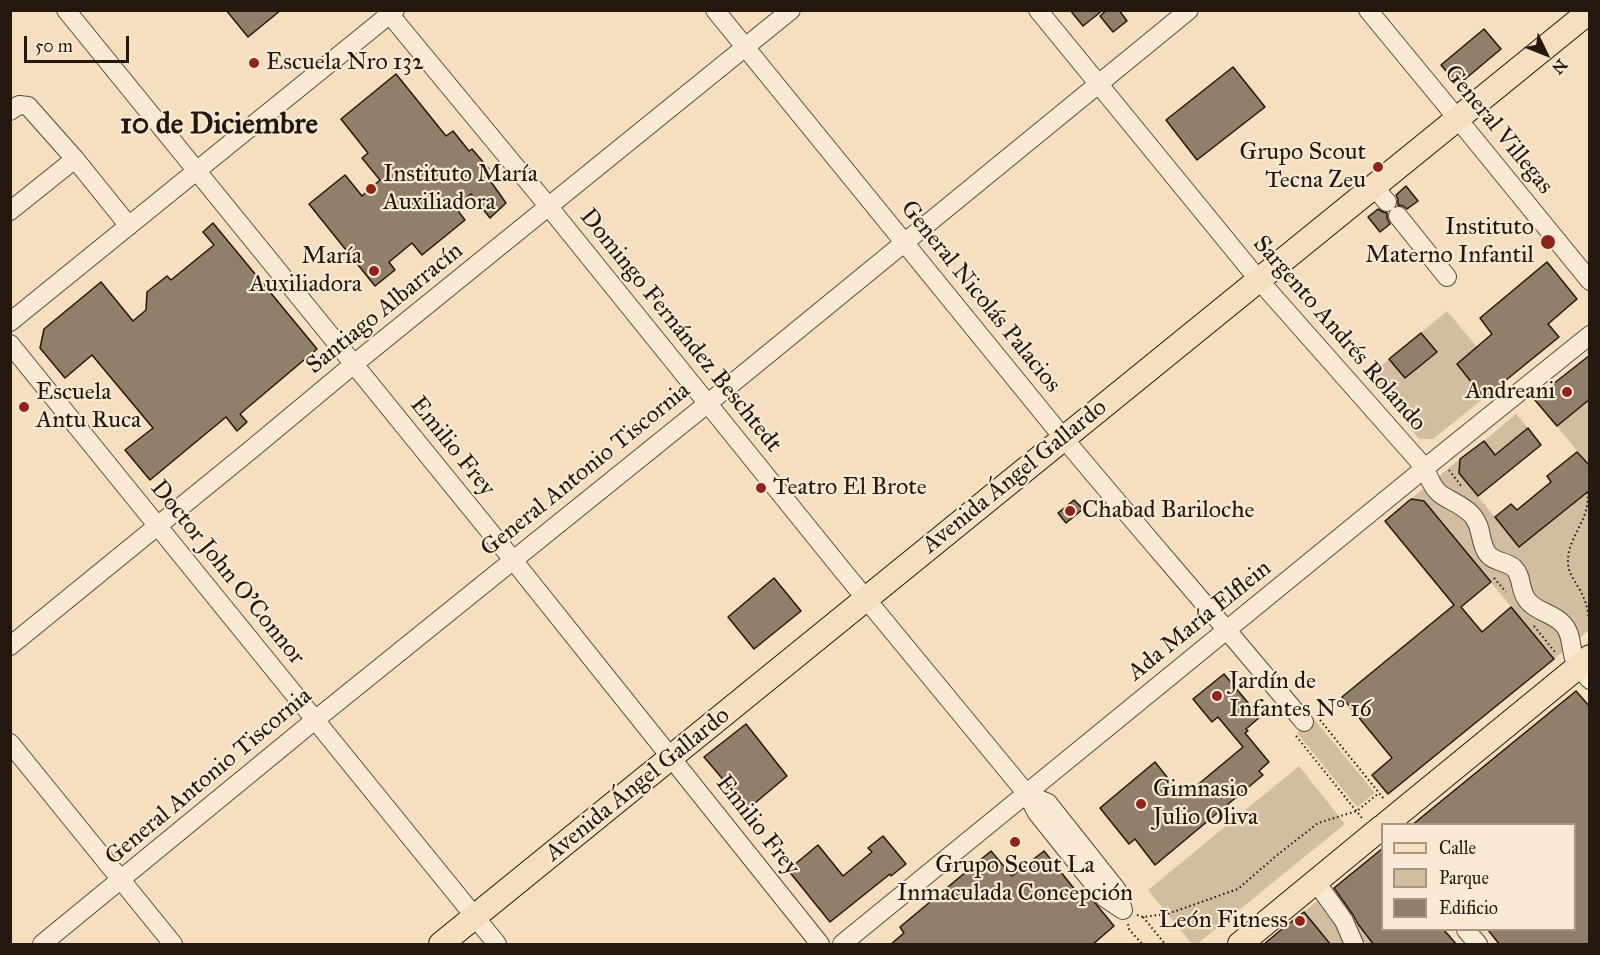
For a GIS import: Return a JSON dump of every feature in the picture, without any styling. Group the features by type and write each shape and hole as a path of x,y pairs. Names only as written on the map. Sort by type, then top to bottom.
{"main road":[{"name":"Avenida Ángel Gallardo","path":"441,945 1258,279 1386,202 1457,118 1590,11"},
{"path":"1388,823 1586,668"},
{"path":"1240,945 1381,828"}],"street":[{"name":"Emilio Frey","path":"66,10 513,560 820,945"},
{"name":"General Nicolás Palacios","path":"715,10 1064,438 1304,723"},
{"name":"Santiago Albarracín","path":"10,646 791,10"},
{"name":"Sargento Andrés Rolando","path":"1038,10 1097,85 1258,279 1425,468 1428,478 1437,491 1456,502 1473,516 1478,523 1487,554 1516,570 1520,576 1522,592 1530,604 1562,623 1569,632 1573,654 1586,668"},
{"name":"General Antonio Tiscornia","path":"42,945 315,720 707,404 1189,10"},
{"name":"General Villegas","path":"1368,10 1590,281"},
{"path":"10,322 390,12"},
{"name":"Domingo Fernández Beschtedt","path":"390,12 1027,794 1037,813 1106,898 1123,910 1117,890 1048,803 1027,794"},
{"path":"10,111 19,105 28,106 75,159 129,226"},
{"path":"10,212 75,159"},
{"path":"1386,202 1447,277"},
{"name":"Ada María Elflein","path":"842,945 1590,335"},
{"name":"Doctor John O'Connor","path":"10,344 159,525 497,945"},
{"path":"10,743 173,945"},
{"path":"1316,882 1344,921 1354,945"},
{"path":"1467,931 1478,945"}],"path":[{"path":"1587,492 1587,511 1571,546 1568,562 1571,576 1585,600 1589,623"},
{"path":"1166,945 1143,917 1167,914 1238,889 1318,824 1357,811 1379,793 1304,723"},
{"path":"1304,723 1357,811"},
{"path":"1129,929 1142,945"}],"green space":[{"path":"1447,311 1477,347 1457,364 1484,398 1433,439 1419,439 1368,377 1389,359 1405,378 1436,351 1421,333"},
{"path":"1589,399 1589,466 1557,426"},
{"path":"1516,414 1528,428 1495,455 1484,441"},
{"path":"1460,459 1459,473 1519,547 1589,490 1589,630 1554,659 1424,501 1411,499"},
{"path":"1314,719 1375,793 1357,807 1297,733"},
{"path":"1299,766 1345,824 1197,944 1192,944 1148,890"},
{"path":"1330,890 1374,944 1331,944 1304,912"}],"building":[{"path":"226,10 281,10 248,37"},
{"path":"1070,10 1103,10 1083,26"},
{"path":"1107,10 1119,10 1127,21 1113,32 1100,16"},
{"path":"1484,29 1501,49 1458,85 1441,65"},
{"path":"1233,67 1265,107 1197,160 1166,120"},
{"path":"396,74 446,136 453,131 469,151 472,149 489,169 484,172 506,203 490,218 471,194 455,207 465,220 422,255 412,243 389,262 395,270 375,286 309,204 345,175 362,196 380,180 362,158 368,153 341,119"},
{"path":"1406,186 1418,201 1407,209 1398,205 1396,195"},
{"path":"1378,209 1387,213 1390,224 1380,232 1368,217"},
{"path":"213,223 317,349 240,414 247,422 237,431 226,417 150,480 125,450 153,428 92,355 65,378 40,348 44,329 101,282 133,321 146,310 147,292 167,276 171,280 214,245 203,232"},
{"path":"1547,262 1577,299 1548,324 1559,337 1484,398 1457,364 1492,334 1480,318"},
{"path":"1421,333 1437,352 1405,378 1389,359"},
{"name":"Andreani","path":"1590,355 1590,399 1557,426 1534,399"},
{"path":"1528,428 1541,445 1478,496 1459,473 1460,459 1484,441 1495,455"},
{"path":"1577,452 1590,466 1590,490 1519,547 1495,517 1511,504 1517,510 1551,482 1547,476"},
{"path":"1411,499 1424,501 1491,582 1461,607 1482,632 1511,607 1554,659 1388,794 1372,775 1392,758 1342,697 1454,605 1385,521"},
{"name":"Chabad Bariloche","path":"1074,500 1083,509 1066,523 1058,513"},
{"path":"774,578 801,611 754,649 728,617"},
{"path":"1224,674 1260,717 1246,729 1248,731 1245,733 1269,762 1259,771 1263,775 1155,865 1135,839 1129,844 1100,808 1155,762 1183,797 1243,747 1218,717 1212,722 1193,699"},
{"path":"1576,691 1590,707 1590,945 1500,945 1489,931 1576,931 1576,823 1414,823"},
{"path":"746,724 787,776 748,809 704,757"},
{"path":"883,836 906,864 830,922 788,870 818,845 843,876 872,852 868,848"},
{"path":"1381,850 1381,931 1445,931 1457,945 1374,945 1334,888"},
{"path":"991,851 1012,876 1044,851 1080,896 1086,892 1114,926 1092,945 890,945 904,933 900,927"},
{"path":"1304,912 1331,945 1263,945 1282,929"}],"place":[{"name":"Escuela Nro 132","path":"254,63"},
{"name":"Grupo Scout Tecna Zeu","path":"1378,167"},
{"name":"Instituto María Auxiliadora","path":"371,189"},
{"name":"Instituto Materno Infantil","path":"1548,242"},
{"name":"María Auxiliadora","path":"374,271"},
{"name":"Andreani","path":"1567,392"},
{"name":"Escuela Antu Ruca","path":"24,407"},
{"name":"Teatro El Brote","path":"761,488"},
{"name":"Chabad Bariloche","path":"1070,511"},
{"name":"Jardín de Infantes N° 16","path":"1217,696"},
{"name":"Gimnasio Julio Oliva","path":"1141,804"},
{"name":"Grupo Scout La Inmaculada Concepción","path":"1015,842"},
{"name":"León Fitness","path":"1300,921"}],"district":[{"name":"10 de Diciembre","path":"219,126"}]}
